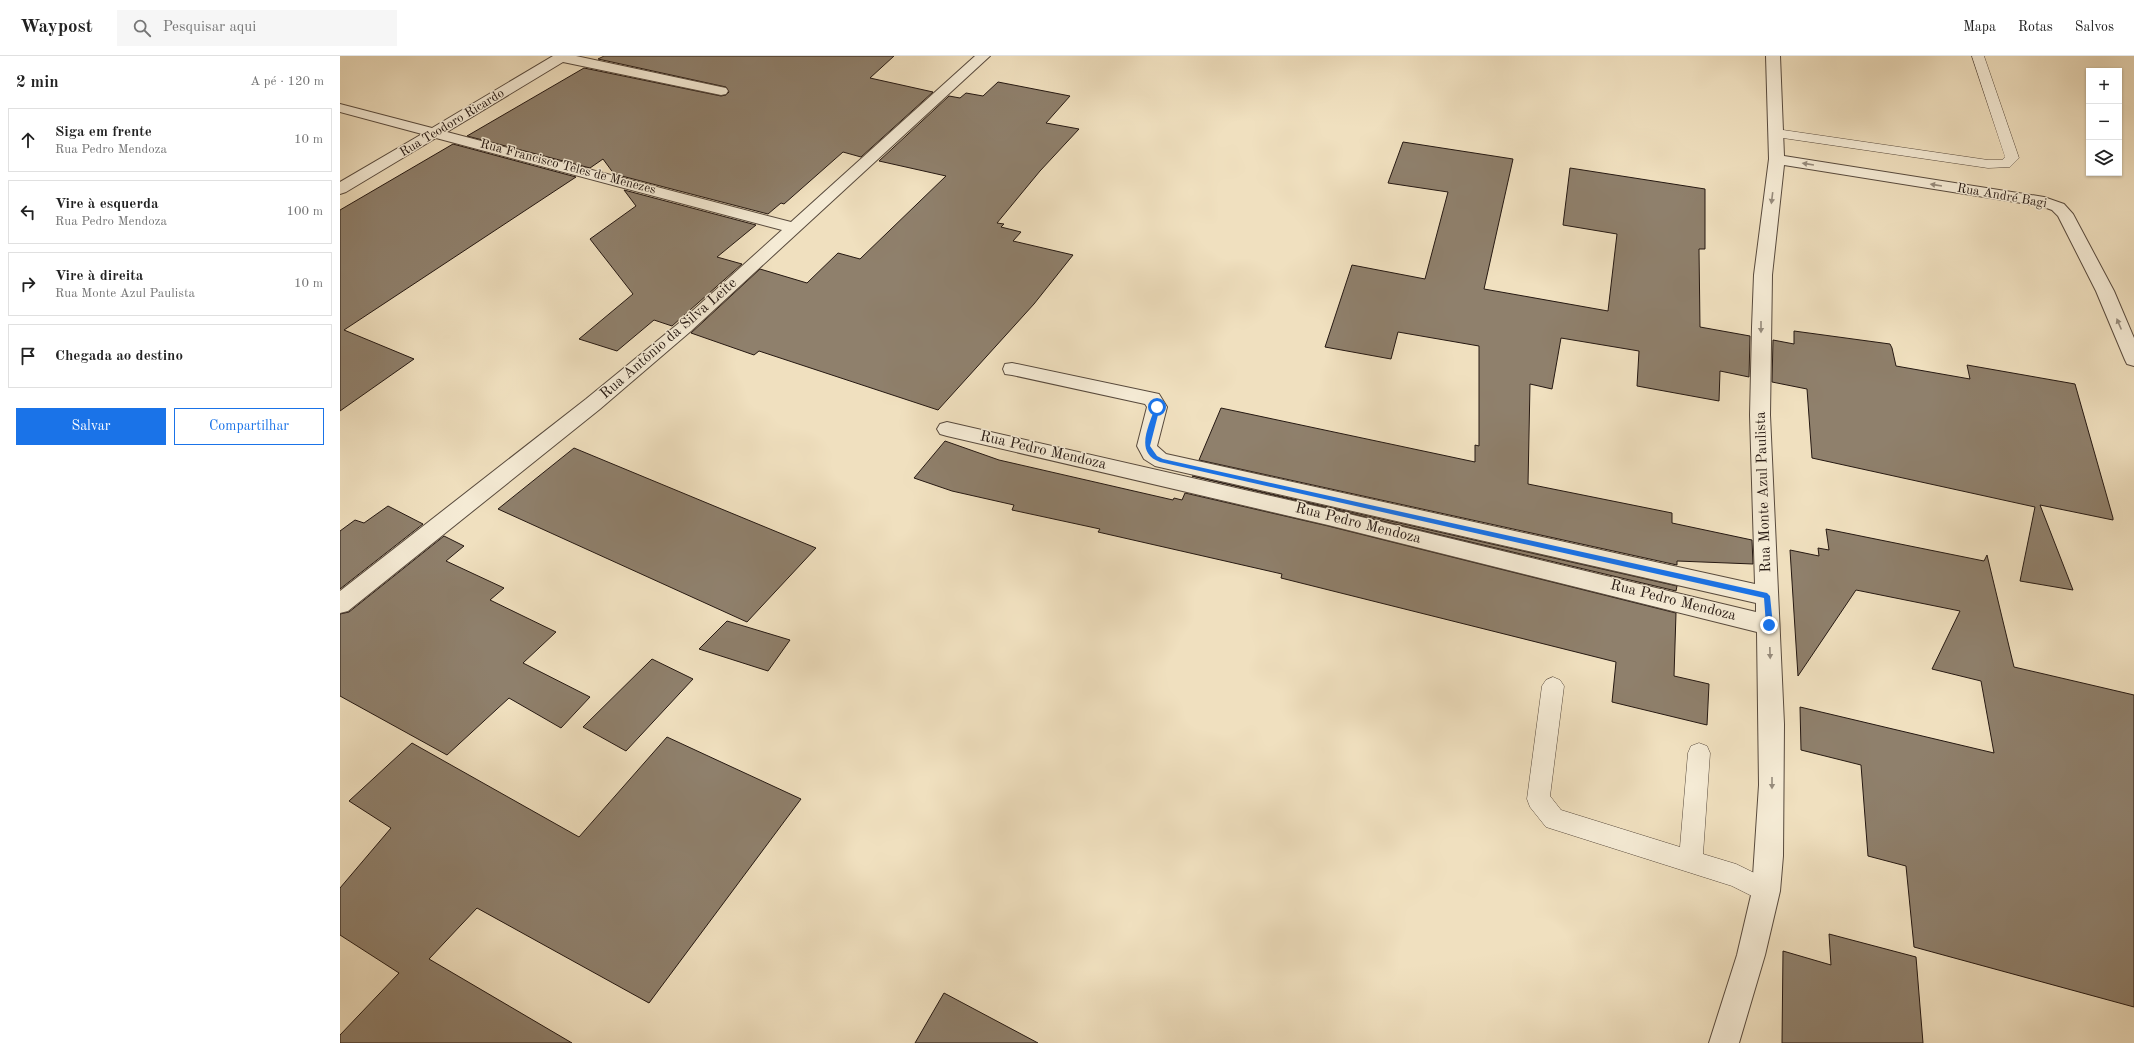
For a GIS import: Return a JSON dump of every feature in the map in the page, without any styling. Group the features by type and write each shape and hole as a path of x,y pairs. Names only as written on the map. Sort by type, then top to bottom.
{"street":[{"name":"Rua Antônio da Silva Leite","path":"340,604 600,399 685,327 983,56"},
{"name":"Rua Monte Azul Paulista","path":"1724,1043 1751,955 1766,891 1772,785 1769,625 1760,415 1762,275 1777,159 1773,56"},
{"path":"562,57 721,91"},
{"name":"Rua Teodoro Ricardo","path":"340,189 562,57"},
{"name":"Rua Francisco Teles de Menezes","path":"340,108 437,132 795,228"},
{"name":"Rua André Bagi","path":"1777,159 2044,202 2058,207 2065,214 2105,290 2134,360"},
{"name":"Rua Pedro Mendoza","path":"1012,369 1152,399 1157,407 1147,446 1149,452 1154,458 1162,461 1767,596"},
{"name":"Rua Pedro Mendoza","path":"947,429 1328,517 1769,625"}],"lane":[{"path":"1776,133 1988,164 2005,164 2012,158 1978,56"},
{"path":"1553,686 1538,799 1554,819 1736,876 1766,891"},
{"path":"1691,862 1699,753"}],"building":[{"path":"604,56 894,56 870,78 933,92 861,157 843,152 784,204 781,203 768,214 614,174 603,159 590,168 467,136 584,68 721,96 726,95 729,92 726,87 598,59"},
{"path":"998,82 1070,96 1046,123 1079,129 1040,171 997,223 1004,224 1001,227 1021,232 1013,241 1073,255 1034,304 938,410 759,351 754,355 691,333 760,269 807,283 838,253 860,259 946,176 879,161 949,96 960,98 966,93 983,96"},
{"path":"1403,142 1513,159 1484,289 1608,311 1617,234 1563,225 1570,168 1705,189 1705,249 1699,249 1700,327 1750,336 1749,377 1720,371 1719,401 1637,386 1639,351 1561,338 1552,389 1530,384 1528,484 1672,513 1672,523 1752,540 1753,564 1677,561 1677,565 1199,460 1221,408 1475,462 1475,445 1479,446 1479,346 1398,332 1391,359 1325,347 1352,265 1425,279 1448,192 1388,183"},
{"path":"453,144 576,177 344,330 414,359 340,411 340,210"},
{"path":"624,190 756,225 717,257 742,264 672,326 654,320 617,351 579,339 633,294 590,239 636,206"},
{"path":"1794,331 1890,344 1896,366 1970,379 1967,365 2075,384 2113,520 2040,505 2073,590 2020,581 2035,507 1812,458 1807,389 1772,382 1773,340 1794,344"},
{"path":"945,441 999,460 1173,500 1174,498 1182,500 1185,493 1328,526 1676,613 1674,676 1709,684 1707,725 1612,702 1616,662 1281,578 1282,574 1098,532 1100,529 1012,510 1014,505 952,491 914,478"},
{"path":"574,448 816,548 747,622 498,509"},
{"path":"1192,476 1677,586 1676,591 1328,508"},
{"path":"388,506 423,524 340,589 340,531 355,520 364,523"},
{"path":"1826,529 1984,561 1987,555 2014,667 2134,695 2134,1007 1914,947 1906,866 1868,856 1861,765 1801,750 1800,707 1994,753 1981,681 1932,669 1960,611 1856,590 1798,676 1790,550 1819,556 1818,548 1829,550"},
{"path":"444,536 464,546 446,561 504,588 490,600 556,632 523,663 590,697 561,728 509,698 447,755 340,696 340,614 349,612"},
{"path":"727,621 790,640 768,671 699,649"},
{"path":"652,659 693,679 626,751 583,727"},
{"path":"667,737 801,799 649,1003 477,908 429,959 572,1043 340,1043 340,1035 399,973 340,935 340,888 391,828 349,801 412,743 579,837"},
{"path":"1829,934 1916,957 1923,1043 1782,1043 1783,951 1831,965"},
{"path":"944,993 1038,1043 915,1043"}],"route":[{"path":"1157,407 1147,446 1149,452 1154,458 1162,461 1451,524 1767,596 1769,625"}]}
